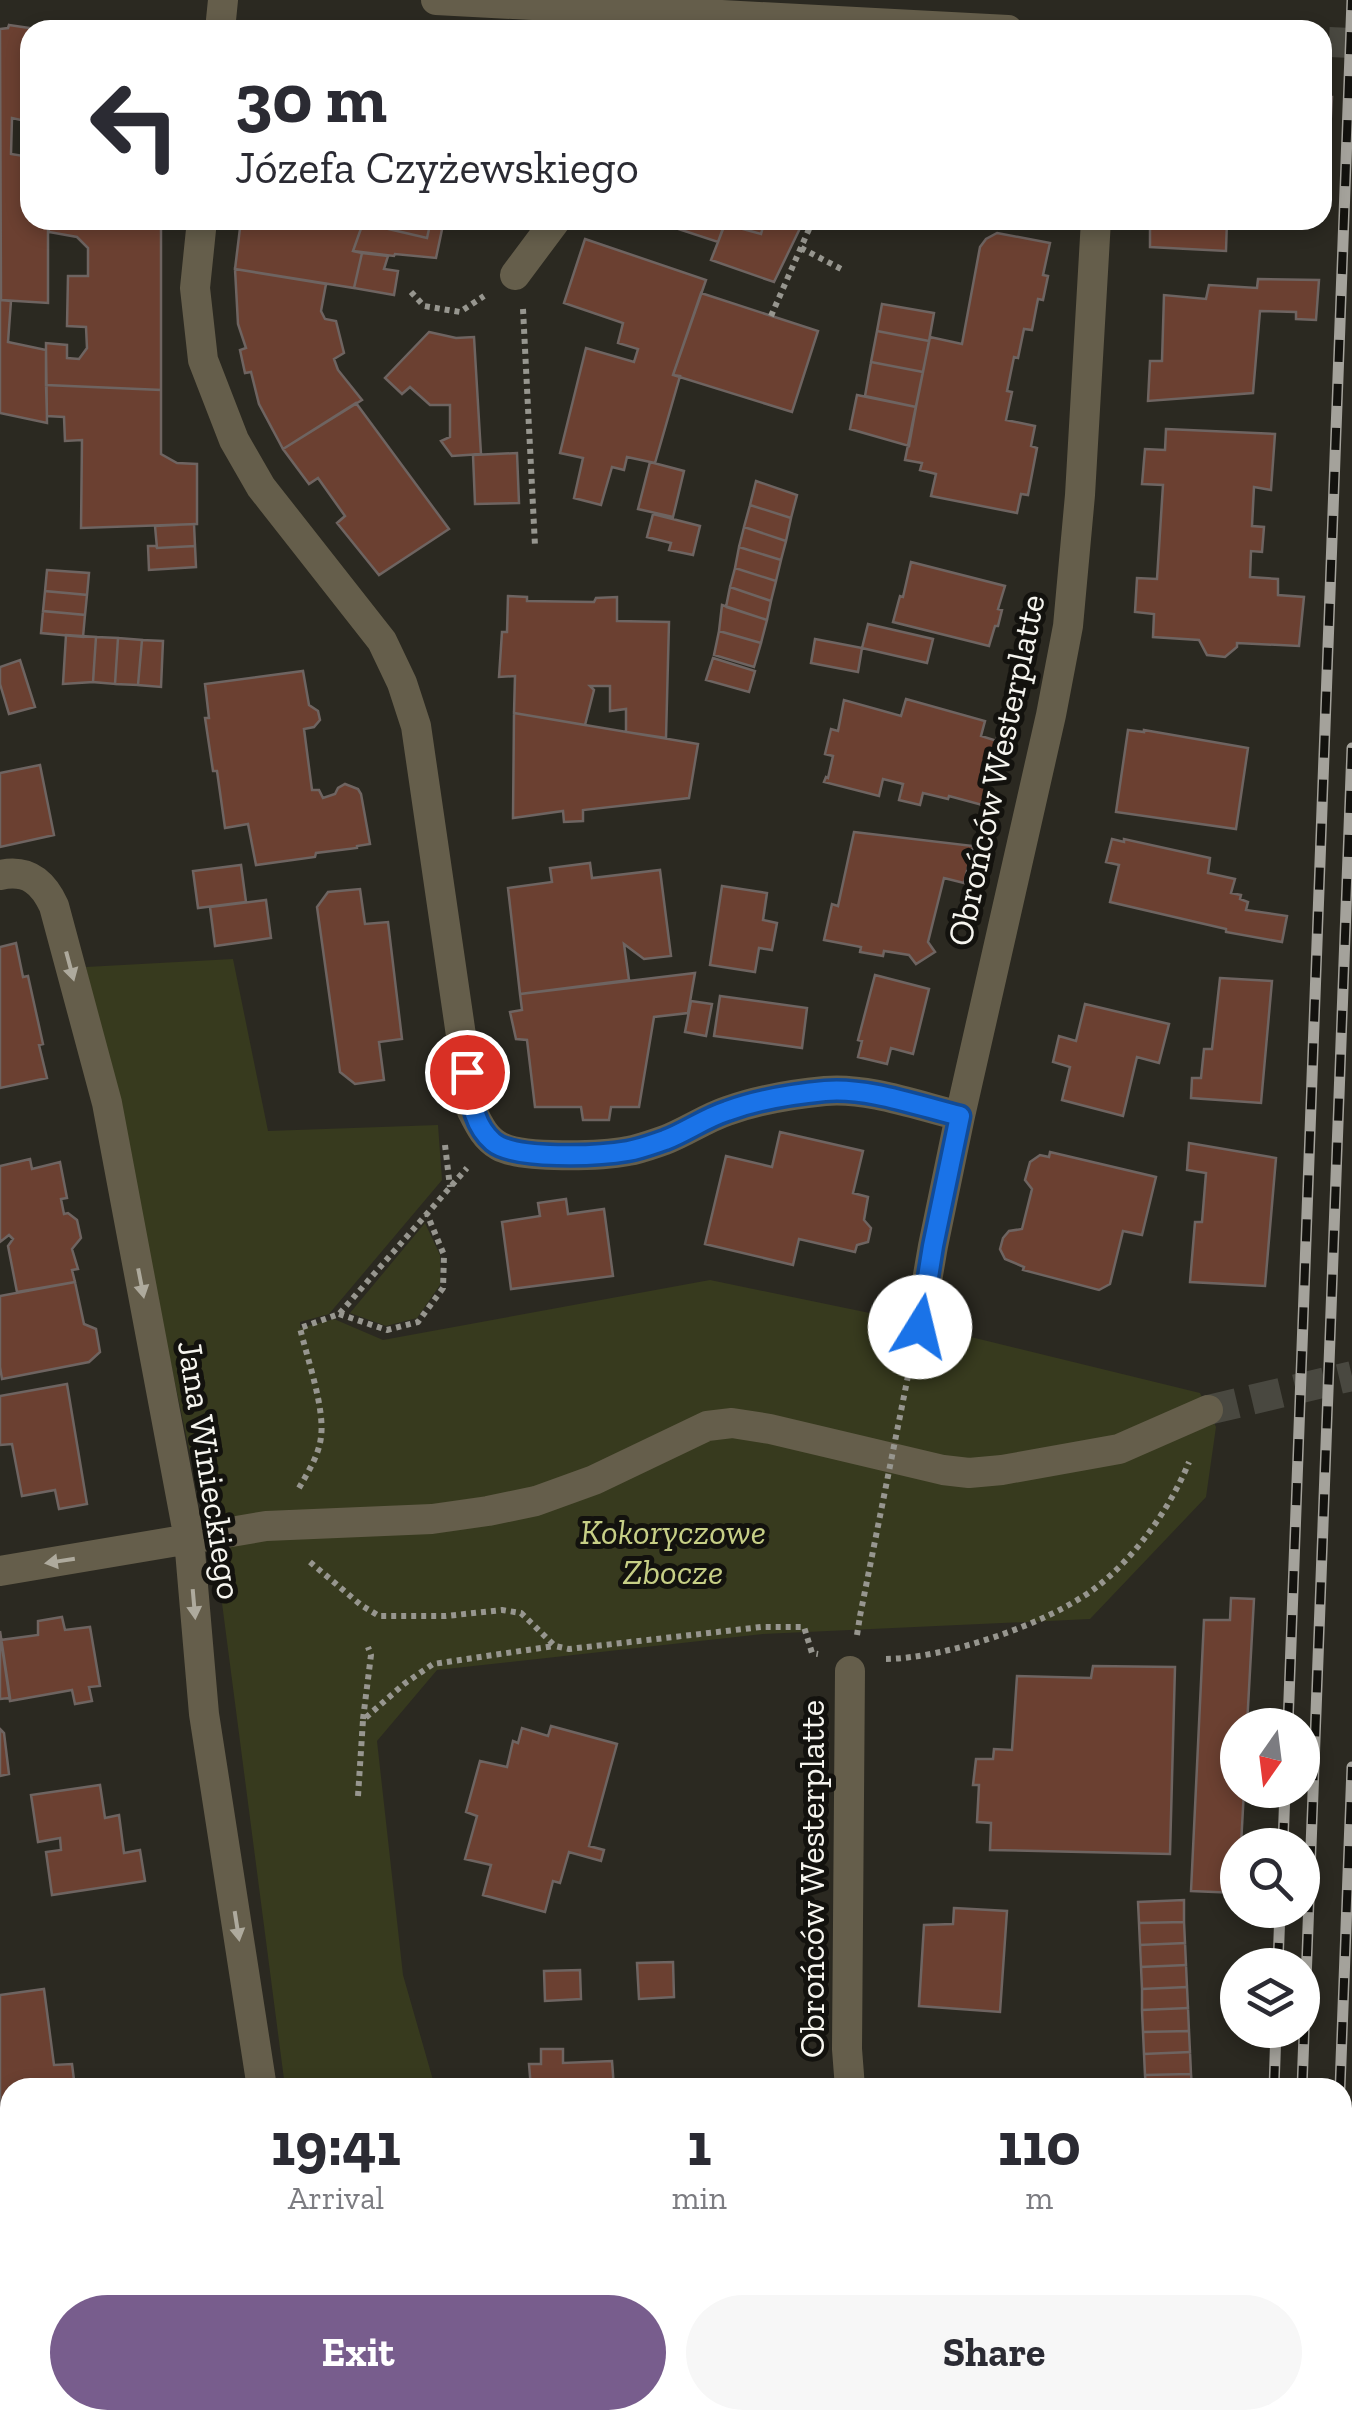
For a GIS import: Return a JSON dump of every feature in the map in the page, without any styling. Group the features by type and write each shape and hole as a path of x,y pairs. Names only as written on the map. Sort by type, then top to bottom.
{"street":[{"path":"436,0 543,3 637,20"},
{"path":"675,20 899,13 944,20"},
{"path":"201,230 196,288 203,360 234,440 261,488 382,642 402,683 416,726 472,1110 480,1128 504,1149 522,1154 630,1151 667,1140 727,1111 783,1096 829,1090 860,1092 960,1116"},
{"path":"515,275 549,230"},
{"name":"Obrońców Westerplatte","path":"920,1327 960,1116 1068,626 1095,230"},
{"name":"Jana Winieckiego","path":"0,875 21,874 47,890 107,1103 189,1539 204,1714 260,2078"},
{"path":"0,1571 266,1526 432,1520 536,1502 594,1480 707,1426 732,1423 770,1429 969,1473 1120,1449 1208,1410"},
{"name":"Obrońców Westerplatte","path":"849,2078 850,1671"}],"path":[{"path":"771,316 809,230"},
{"path":"801,248 845,271"},
{"path":"411,292 424,306 460,312 515,275 525,317 535,546"},
{"path":"444,1137 450,1188"},
{"path":"492,1141 339,1314 300,1328 322,1422 321,1440 297,1492 266,1526 379,1616 446,1616 502,1610 521,1613 555,1646"},
{"path":"339,1314 388,1330 418,1322 443,1288 444,1255 427,1214"},
{"path":"860,1616 911,1361"},
{"path":"890,1660 954,1649 1006,1634 1094,1590 1133,1552 1164,1512 1194,1448"},
{"path":"363,1720 433,1664 555,1646 570,1649 804,1627"},
{"path":"358,1796 371,1655 368,1647"}],"green space":[{"name":"Kokoryczowe Zbocze","path":"233,959 268,1131 438,1125 442,1180 329,1314 300,1322 300,1328 334,1319 383,1340 710,1280 889,1317 1200,1393 1216,1427 1206,1497 1090,1619 763,1634 437,1670 377,1741 403,1975 432,2078 284,2078 222,1603 86,967"},
{"path":"425,1223 440,1255 440,1285 417,1318 386,1326 350,1313"}],"building":[{"path":"20,27 20,120 12,118 11,154 20,155 20,230 48,230 48,303 1,300 0,29"},
{"path":"161,230 161,390 46,385 46,343 67,345 67,358 79,359 87,348 86,327 67,326 68,276 88,276 88,248 77,237 49,232"},
{"path":"240,230 360,230 353,251 362,253 354,288 235,269"},
{"path":"360,230 393,230 427,238 429,230 442,230 436,258 353,251"},
{"path":"393,230 429,230 427,238"},
{"path":"681,230 722,230 718,242"},
{"path":"723,230 761,234 762,230 799,230 774,282 711,260"},
{"path":"1150,230 1227,230 1226,251 1150,247"},
{"path":"997,233 1050,243 1043,275 1048,276 1043,300 1038,299 1032,330 1024,329 1007,391 1012,392 1006,420 1035,426 1031,446 1037,448 1028,495 1021,494 1017,513 931,496 936,474 920,470 922,463 905,460 930,337 962,344 980,247"},
{"path":"585,239 706,280 673,375 680,376 655,463 627,457 624,470 612,467 601,505 574,498 583,458 560,453 586,348 634,362 638,349 618,343 623,323 564,303"},
{"path":"362,253 388,256 384,269 398,271 394,295 354,288"},
{"path":"235,269 326,284 321,311 325,319 336,321 344,353 334,359 362,400 283,449 259,404 251,372 245,373 240,350 246,348 238,324"},
{"path":"1258,279 1319,280 1316,320 1296,319 1296,312 1260,311 1253,393 1148,401 1150,361 1162,361 1164,295 1206,299 1209,285 1257,288"},
{"path":"701,293 818,331 792,412 673,375"},
{"path":"0,300 11,301 8,342 46,350 47,423 0,413"},
{"path":"882,304 934,313 929,341 877,331"},
{"path":"877,331 929,341 923,372 871,362"},
{"path":"429,332 474,337 481,454 452,456 441,441 450,437 450,405 430,405 410,387 402,394 385,378"},
{"path":"871,362 923,372 916,407 865,396"},
{"path":"46,385 161,390 161,454 177,463 197,464 197,524 81,528 82,440 65,441 64,417 47,416"},
{"path":"857,395 916,407 909,446 850,429"},
{"path":"356,403 449,529 379,575 337,523 345,516 318,478 309,484 283,449"},
{"path":"1166,429 1275,434 1271,490 1254,487 1252,526 1264,527 1262,552 1251,551 1250,577 1278,579 1278,595 1304,597 1299,646 1237,643 1225,657 1207,655 1199,640 1153,637 1154,614 1135,612 1137,578 1157,579 1163,485 1142,484 1145,449 1165,450"},
{"path":"517,453 519,503 475,504 473,455"},
{"path":"650,462 684,471 673,517 638,509"},
{"path":"756,481 797,495 791,518 750,505"},
{"path":"750,505 791,518 786,541 744,527"},
{"path":"653,514 700,526 693,555 669,550 671,543 647,537"},
{"path":"194,524 195,546 157,548 155,526"},
{"path":"744,527 786,541 781,560 739,547"},
{"path":"148,546 195,546 196,567 149,570"},
{"path":"739,547 781,560 776,581 735,568"},
{"path":"911,562 1005,586 998,626 989,646 893,622"},
{"path":"735,568 776,581 771,601 730,587"},
{"path":"47,570 89,573 87,595 45,591"},
{"path":"730,587 771,601 767,620 726,607"},
{"path":"45,591 87,595 85,615 43,611"},
{"path":"508,596 527,597 527,601 594,602 596,598 617,597 617,621 669,622 666,738 626,732 626,709 610,711 610,686 590,686 594,690 585,725 514,713 515,676 499,677"},
{"path":"722,605 767,620 761,643 719,631"},
{"path":"43,611 85,615 83,637 41,633"},
{"path":"868,624 933,639 927,663 862,648"},
{"path":"719,631 761,643 754,667 714,655"},
{"path":"66,635 96,637 93,682 63,684"},
{"path":"96,637 118,638 115,684 93,682"},
{"path":"118,638 142,640 138,685 115,684"},
{"path":"815,639 862,648 858,672 811,663"},
{"path":"142,640 163,641 161,687 138,685"},
{"path":"713,658 755,671 749,692 706,680"},
{"path":"20,660 35,707 9,714 0,684 0,667"},
{"path":"303,671 309,705 318,711 320,720 314,727 304,729 312,790 319,790 323,798 335,794 345,784 358,789 370,844 256,865 248,824 225,828 205,718 209,718 205,684"},
{"path":"906,699 985,721 981,736 1003,739 986,806 923,793 920,805 899,800 903,784 883,779 879,796 824,782 833,756 825,754 831,729 838,731 844,700 901,716"},
{"path":"514,713 698,744 689,798 583,810 583,821 564,822 563,811 513,818"},
{"path":"1128,730 1248,748 1236,829 1116,812"},
{"path":"40,765 54,835 0,847 0,773"},
{"path":"854,832 973,846 964,883 944,878 928,942 935,952 916,964 909,955 860,952 861,947 824,940 832,904 838,906"},
{"path":"1112,839 1210,858 1208,873 1235,879 1231,893 1248,902 1246,910 1287,916 1282,942 1110,902 1119,865 1106,862"},
{"path":"590,863 592,878 660,870 671,956 644,959 624,944 629,980 520,994 508,888 552,882 550,868"},
{"path":"241,865 246,902 198,908 193,871"},
{"path":"722,886 767,893 763,920 777,923 772,950 759,948 755,972 710,965"},
{"path":"360,889 365,924 388,922 402,1039 379,1042 384,1080 355,1084 340,1072 317,907 328,892"},
{"path":"266,900 271,938 215,946 210,907"},
{"path":"16,943 23,977 28,976 47,1078 0,1088 0,947"},
{"path":"695,973 688,1013 654,1017 639,1107 611,1107 609,1120 583,1120 581,1107 535,1107 527,1040 516,1039 510,1012 522,1010 520,994"},
{"path":"875,975 929,989 913,1054 891,1048 887,1064 858,1057 862,1041 858,1040"},
{"path":"1220,978 1272,981 1261,1103 1191,1098 1192,1078 1201,1078 1204,1049 1212,1049"},
{"path":"720,996 807,1008 802,1048 714,1036"},
{"path":"691,1001 712,1004 706,1036 685,1032"},
{"path":"1085,1004 1169,1024 1159,1063 1137,1057 1123,1116 1062,1100 1070,1067 1053,1062 1059,1036 1076,1041"},
{"path":"780,1132 863,1151 853,1193 868,1197 864,1220 871,1228 868,1242 857,1245 855,1252 799,1239 793,1265 705,1244 726,1156 772,1167"},
{"path":"1189,1143 1276,1158 1265,1286 1190,1282 1195,1222 1202,1222 1206,1173 1187,1170"},
{"path":"1050,1152 1156,1177 1142,1235 1123,1231 1110,1284 1099,1290 1023,1270 1024,1267 1005,1259 1000,1249 1009,1231 1022,1229 1032,1189 1025,1180 1030,1162 1040,1155 1049,1157"},
{"path":"30,1159 32,1169 60,1162 67,1198 61,1199 64,1214 77,1220 81,1238 72,1249 78,1269 72,1270 75,1282 17,1292 8,1246 13,1239 9,1235 0,1242 0,1166"},
{"path":"566,1199 568,1214 604,1209 613,1276 511,1289 502,1222 540,1216 538,1203"},
{"path":"75,1282 84,1324 96,1329 100,1352 89,1362 2,1379 0,1296"},
{"path":"67,1384 87,1504 59,1509 55,1490 22,1496 12,1444 0,1445 0,1396"},
{"path":"1231,1598 1254,1599 1248,1708 1220,1708 1220,1808 1243,1808 1242,1828 1220,1828 1220,1892 1191,1891 1204,1620 1230,1620"},
{"path":"62,1617 65,1630 90,1627 100,1686 89,1687 92,1701 75,1704 72,1690 10,1701 1,1640 38,1635 38,1621"},
{"path":"0,1631 10,1698 0,1699"},
{"path":"1093,1666 1175,1667 1170,1854 990,1850 991,1823 977,1822 979,1785 973,1785 976,1759 993,1759 994,1749 1012,1750 1017,1676 1091,1678"},
{"path":"551,1726 617,1744 589,1846 604,1850 601,1861 569,1852 560,1883 553,1881 545,1912 483,1895 491,1865 465,1859 477,1816 466,1812 480,1761 507,1767 513,1741 518,1743 522,1728 548,1736"},
{"path":"0,1729 4,1733 9,1774 0,1776"},
{"path":"100,1785 105,1818 119,1815 124,1853 140,1850 145,1881 52,1895 46,1852 61,1850 60,1838 38,1842 31,1795"},
{"path":"1184,1900 1184,1922 1139,1923 1138,1902"},
{"path":"954,1908 1007,1911 1000,2012 919,2006 924,1925 953,1924"},
{"path":"1184,1922 1185,1943 1140,1945 1139,1923"},
{"path":"1185,1943 1186,1965 1141,1967 1140,1945"},
{"path":"673,1962 674,1997 639,1999 637,1963"},
{"path":"1186,1965 1187,1987 1142,1989 1141,1967"},
{"path":"580,1970 581,1999 545,2001 544,1971"},
{"path":"1187,1987 1188,2008 1142,2010 1142,1989"},
{"path":"44,1989 54,2065 72,2064 74,2078 0,2078 0,1995"},
{"path":"1188,2008 1189,2031 1143,2032 1142,2010"},
{"path":"1189,2031 1190,2052 1144,2054 1143,2032"},
{"path":"541,2049 563,2049 563,2063 612,2061 613,2078 530,2078 529,2064 541,2064"},
{"path":"1190,2052 1191,2074 1145,2075 1144,2054"},
{"path":"1191,2074 1191,2078 1145,2078 1145,2075"}],"tunnel":[{"path":"1332,42 1352,43"},
{"path":"1208,1410 1352,1376"}],"railway":[{"path":"1289,1708 1352,0"},
{"path":"1302,2078 1352,748"},
{"path":"1340,2078 1352,1767"},
{"path":"1284,1808 1284,1828"},
{"path":"1279,1928 1279,1948"},
{"path":"1274,2078 1275,2048"}],"route":[{"path":"467,1072 472,1110 480,1128 504,1149 522,1154 630,1151 667,1140 727,1111 783,1096 829,1090 860,1092 960,1116 920,1327"}]}
